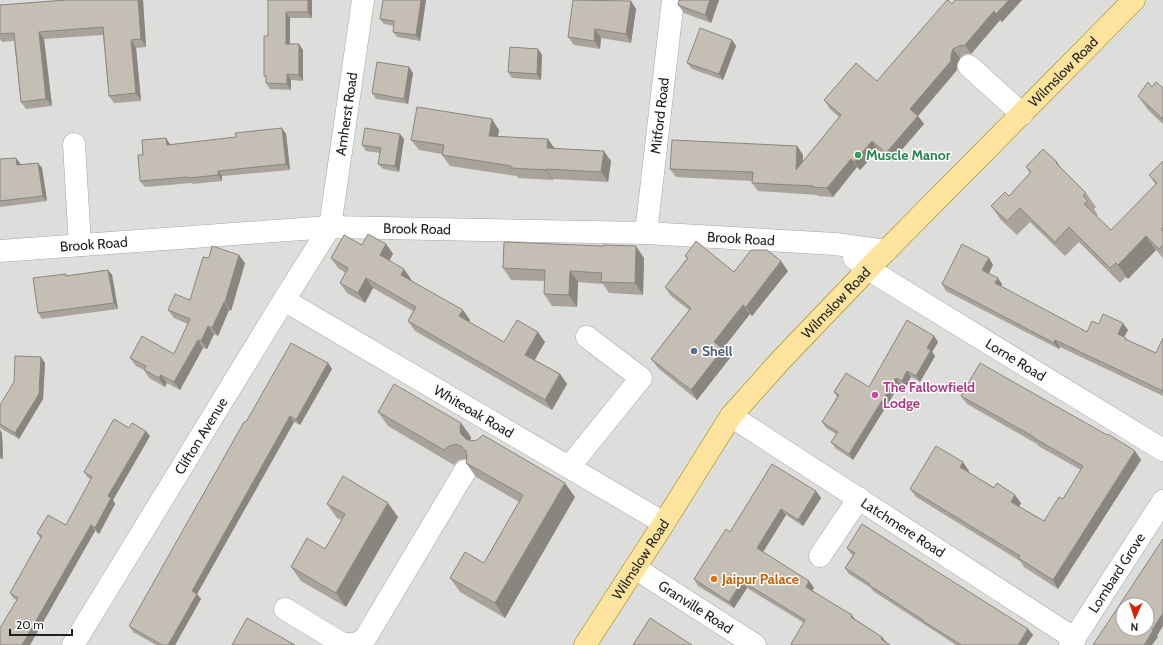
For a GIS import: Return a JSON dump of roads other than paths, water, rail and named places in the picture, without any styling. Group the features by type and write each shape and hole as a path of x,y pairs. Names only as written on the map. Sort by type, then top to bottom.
{"main road":[{"name":"Wilmslow Road","path":"585,645 731,416 781,360 868,269 1134,0"}],"street":[{"name":"Amherst Road","path":"330,227 362,0"},
{"name":"Mitford Road","path":"646,232 668,1"},
{"path":"969,66 1022,114"},
{"path":"74,144 80,245"},
{"name":"Brook Road","path":"0,251 330,227 646,232 835,244 886,251"},
{"name":"Clifton Avenue","path":"73,645 330,227"},
{"path":"835,244 868,269"},
{"name":"Lorne Road","path":"868,269 1163,450"},
{"name":"Whiteoak Road","path":"284,300 570,466 664,523"},
{"path":"570,466 641,378 587,337"},
{"name":"Latchmere Road","path":"731,416 859,498 1073,642"},
{"path":"482,443 495,423"},
{"path":"285,609 341,643 348,645 361,642 366,637 466,471"},
{"path":"820,556 859,498"},
{"name":"Lombard Grove","path":"1073,642 1163,501"},
{"name":"Granville Road","path":"635,568 755,645"}],"place":[{"name":"Muscle Manor","path":"858,155"},
{"name":"Shell","path":"694,351"},
{"name":"The Fallowfield Lodge","path":"875,395"},
{"name":"Jaipur Palace","path":"714,579"}]}
